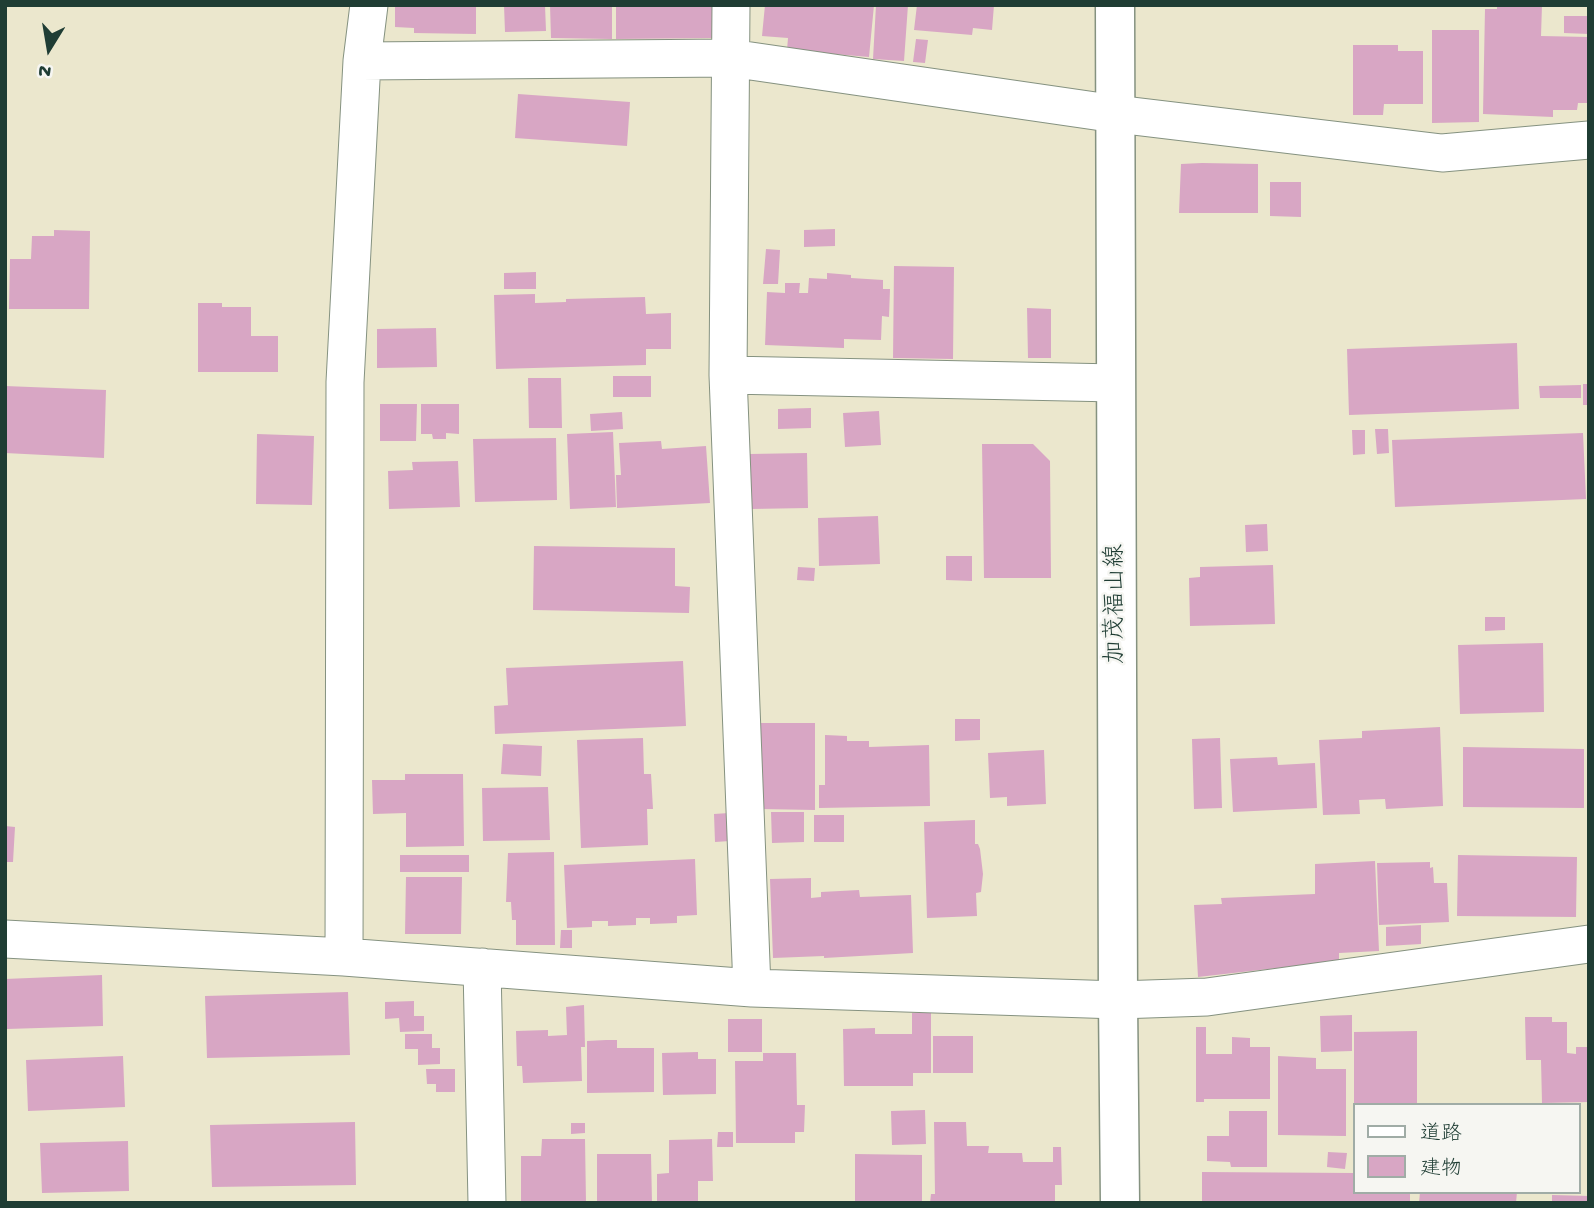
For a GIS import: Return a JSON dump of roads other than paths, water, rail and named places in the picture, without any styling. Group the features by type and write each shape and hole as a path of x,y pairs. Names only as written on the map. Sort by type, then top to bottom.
{"main road":[{"name":"加茂福山線","path":"1115,5 1120,1203"}],"street":[{"path":"344,957 345,382 362,61 369,5"},
{"path":"731,5 728,375 752,988"},
{"path":"362,61 730,58 1116,114 1442,153 1589,140"},
{"path":"728,375 1116,383"},
{"path":"5,939 344,957 752,988 1118,1000 1207,997 1589,943"},
{"path":"482,967 488,1203"}]}
